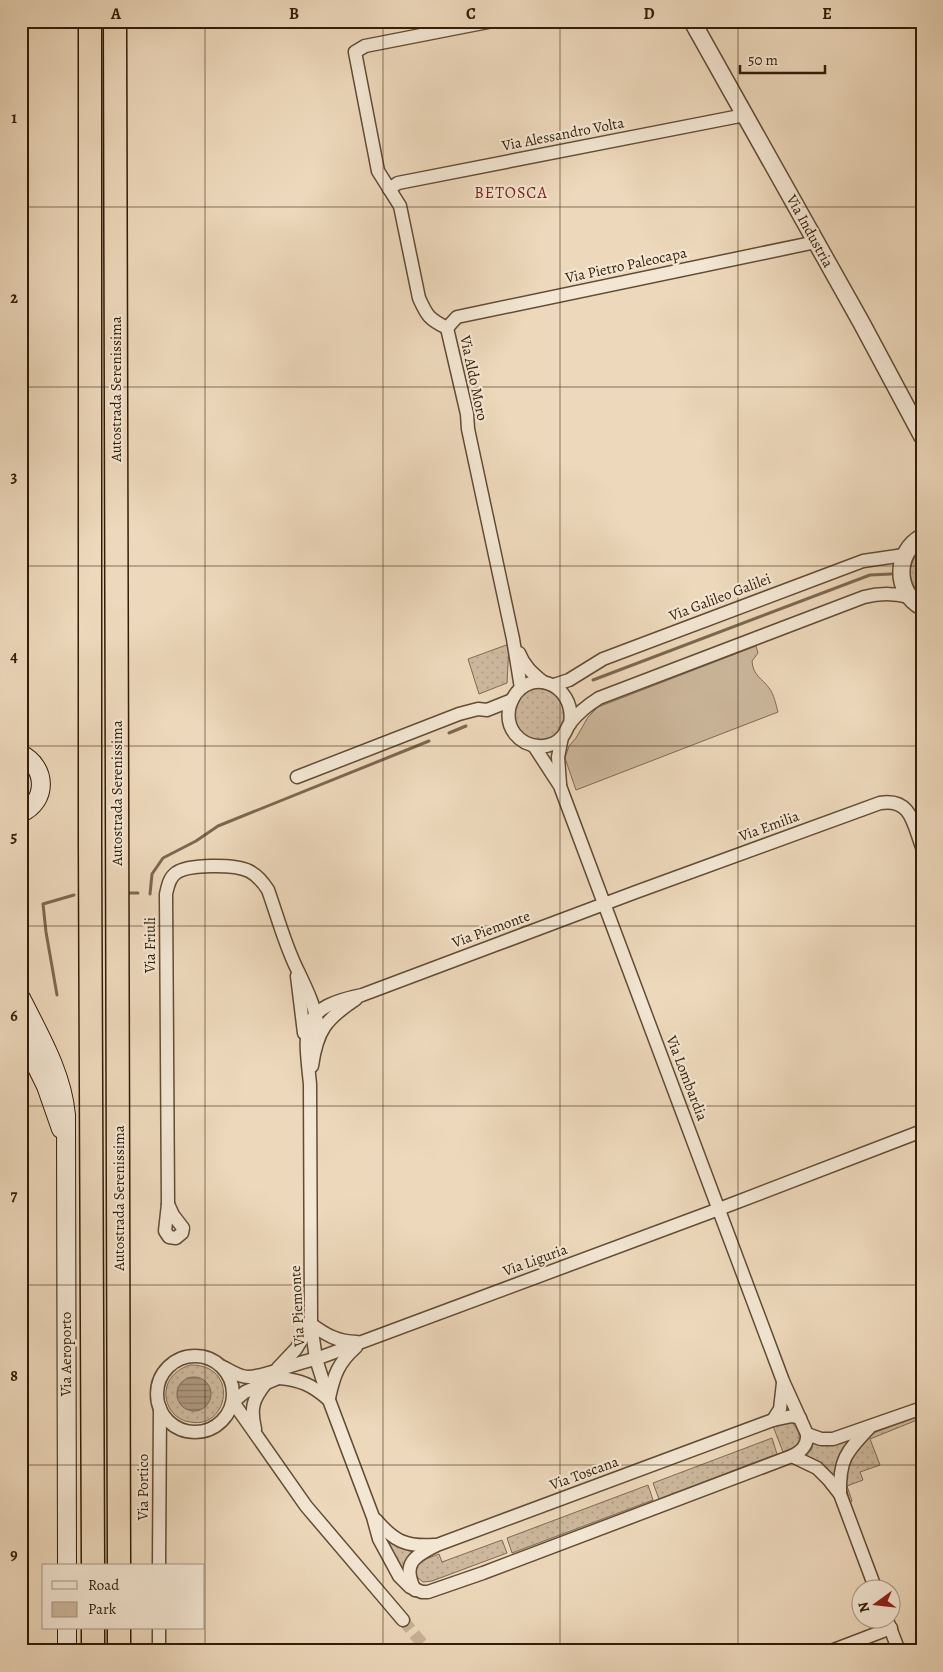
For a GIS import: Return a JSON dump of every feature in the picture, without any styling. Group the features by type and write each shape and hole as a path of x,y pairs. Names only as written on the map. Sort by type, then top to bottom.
{"highway":[{"name":"Autostrada Serenissima","path":"90,21 90,844 93,1564"},
{"name":"Autostrada Serenissima","path":"115,21 119,1564"},
{"path":"93,1630 93,1651"},
{"path":"119,1630 120,1651"}],"main road":[{"path":"21,754 36,765 41,776 42,787 31,808 21,813"},
{"name":"Via Aeroporto","path":"21,998 54,1063 62,1091 67,1125 65,1142 66,1564"},
{"name":"Via Aeroporto","path":"21,1035 46,1086 65,1142"},
{"path":"67,1630 67,1651"}],"street":[{"name":"Via Aldo Moro","path":"493,21 365,46 355,52 378,172 400,206 419,298 431,320 447,328 514,639 521,688"},
{"name":"Via Industria","path":"694,24 866,330 922,436"},
{"name":"Via Alessandro Volta","path":"389,189 398,183 745,115"},
{"name":"Via Pietro Paleocapa","path":"447,328 457,317 816,242"},
{"path":"916,602 904,588 901,566 909,547 922,537"},
{"name":"Via Galileo Galilei","path":"548,683 569,680 603,659 863,561 904,556"},
{"path":"297,778 458,714 478,709 487,710 501,719 517,737 525,742 534,746 544,746 554,743 562,737 570,724 588,705 599,698 864,597 875,594 888,594 916,602"},
{"name":"Via Aldo Moro","path":"514,639 523,663 532,673 548,683"},
{"path":"512,730 508,721 508,712 512,700 521,688 528,684 548,683 561,690 567,697 570,706 572,715 570,724"},
{"path":"487,710 512,700"},
{"name":"Via Lombardia","path":"560,786 558,757 562,737"},
{"name":"Via Lombardia","path":"534,746 560,786 783,1380 807,1434"},
{"name":"Via Emilia","path":"604,904 880,803 890,801 901,804 907,810 922,847"},
{"name":"Via Friuli","path":"168,1204 166,894 171,879 175,874 191,867 240,868 257,876 268,890 295,966 304,982 315,1014 319,1036"},
{"name":"Via Piemonte","path":"415,1590 404,1582 379,1539 316,1359 311,1324 310,1084 305,1045 307,1030 315,1014 329,1004 341,999 362,995 604,904"},
{"name":"Via Friuli","path":"295,966 305,1045"},
{"name":"Via Piemonte","path":"310,1084 314,1052 324,1026 362,995"},
{"path":"719,1209 922,1131"},
{"name":"Via Liguria","path":"233,1402 245,1392 266,1383 278,1374 303,1361 316,1359 719,1209"},
{"name":"Via Liguria","path":"278,1374 311,1324 331,1338 340,1341 362,1342"},
{"name":"Via Liguria","path":"329,1400 337,1368 345,1357 362,1342"},
{"path":"193,1355 206,1356 215,1360 223,1367 232,1383 234,1392 233,1402 228,1415 210,1429 202,1432 185,1431 170,1422 160,1408 158,1384 164,1371 174,1361 193,1355"},
{"name":"Via Liguria","path":"223,1367 234,1374 247,1377 278,1374 301,1381 318,1390 329,1400"},
{"name":"Via Lombardia","path":"773,1420 780,1409 783,1380"},
{"path":"256,1433 252,1416 253,1405 256,1396 266,1383"},
{"path":"233,1402 306,1506 403,1620"},
{"name":"Via Portico","path":"159,1564 160,1408"},
{"path":"415,1590 422,1592 433,1590 792,1456 801,1452 808,1441 807,1434 826,1440 869,1428 922,1408"},
{"name":"Via Toscana","path":"415,1590 410,1578 409,1568 411,1563 419,1554 437,1545 773,1420 792,1416 800,1418"},
{"path":"840,1494 842,1463 851,1448 869,1428"},
{"path":"792,1456 817,1468 840,1494 872,1580"},
{"name":"Via Piemonte","path":"373,1518 390,1535 404,1543 426,1546 437,1545"},
{"path":"159,1630 159,1651"},
{"path":"831,1651 876,1630"},
{"path":"891,1630 899,1651"}],"green space":[{"path":"922,550 922,597 914,586 910,573 913,561"},
{"path":"509,644 507,683 479,694 468,659"},
{"path":"756,646 758,653 752,661 754,670 771,690 778,712 576,790 565,758 569,746 588,717 598,707"},
{"path":"535,688 545,688 554,692 562,700 566,714 562,728 554,736 545,740 535,740 526,736 518,728 514,719 514,709 518,700 526,692"},
{"path":"190,1365 206,1367 217,1375 222,1385 223,1396 220,1407 213,1416 203,1422 190,1422 180,1419 171,1410 167,1400 166,1393 169,1381 177,1371"},
{"path":"922,1415 922,1418 870,1439 880,1465 860,1472 863,1480 847,1486 852,1501 850,1503 845,1483 847,1464 868,1435"},
{"path":"791,1422 798,1431 799,1441 794,1447 783,1452 773,1426"},
{"path":"853,1436 835,1480 805,1457 812,1449 813,1442"},
{"path":"772,1438 777,1454 659,1499 653,1483"},
{"path":"648,1485 653,1500 512,1553 507,1538"},
{"path":"385,1538 398,1547 415,1550 404,1575"},
{"path":"502,1540 507,1553 432,1581 423,1582 417,1577 416,1568 418,1564 425,1560 439,1554 442,1562"}],"shaded area":[{"path":"194,1377 201,1378 206,1382 210,1387 210,1401 206,1406 201,1410 194,1411 187,1410 182,1406 178,1401 177,1394 178,1387 182,1382 187,1378"}],"waterway":[{"path":"593,680 870,575 891,574"},
{"path":"449,733 466,726"},
{"path":"150,894 152,874 163,858 196,841 218,826 429,741"},
{"path":"129,893 138,893"},
{"path":"57,995 43,904 74,895"}],"tunnel":[{"path":"403,1620 428,1651"}],"district":[{"name":"BETOSCA","path":"511,192"}]}
